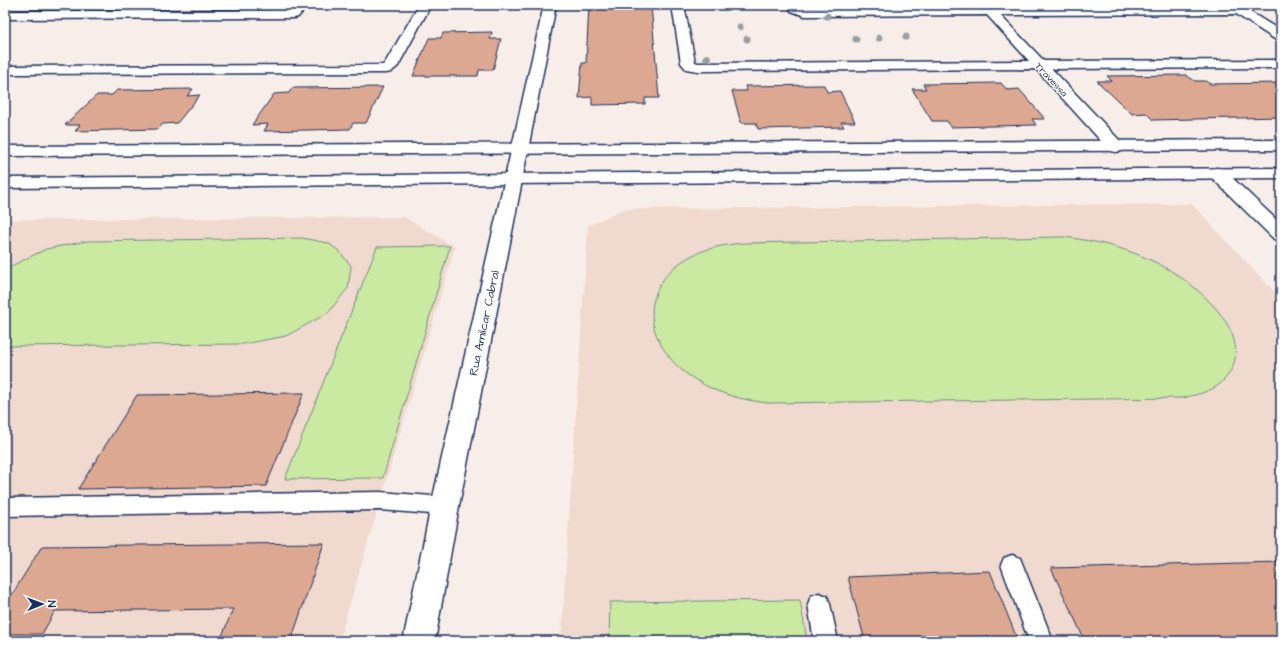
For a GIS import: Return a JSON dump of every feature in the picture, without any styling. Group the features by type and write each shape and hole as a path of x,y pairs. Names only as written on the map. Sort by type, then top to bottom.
{"street":[{"path":"8,16 138,10 294,14 302,5"},
{"name":"Rua Amilcar Cabral","path":"419,641 445,506 550,5"},
{"path":"678,5 688,63 691,66 698,67 1037,64 1281,64"},
{"path":"794,5 795,8 805,12 1235,7 1281,37"},
{"path":"5,70 386,69 391,66 424,7"},
{"name":"Travessa","path":"989,10 1037,64 1116,147"},
{"path":"1262,25 1281,25"},
{"path":"5,151 1116,147 1281,145"},
{"path":"1217,173 1281,235"},
{"path":"5,183 1281,173"}],"lane":[{"path":"5,507 380,501 445,506"},
{"path":"1012,564 1041,641"},
{"path":"819,604 826,641"}],"shaded area":[{"path":"1192,204 1281,299 1281,641 561,641 588,226 623,209"},
{"path":"404,217 455,247 339,641 5,641 5,220"}],"green space":[{"path":"1064,237 1111,246 1146,258 1157,263 1189,283 1205,297 1220,313 1230,330 1235,348 1233,366 1221,383 1208,391 1182,398 768,403 722,393 704,385 690,376 679,368 666,353 654,328 652,315 653,303 663,280 671,270 681,262 699,252 719,246 746,243"},
{"path":"302,238 328,243 339,251 351,266 348,288 328,313 286,336 244,344 5,346 5,269 46,249 87,241"},
{"path":"450,246 383,478 285,479 377,247"},
{"path":"800,600 807,641 609,641 610,602"}],"building":[{"path":"589,5 651,5 659,98 645,98 645,104 592,105 592,97 579,98 582,63 586,63"},
{"path":"492,32 490,39 501,39 493,70 479,70 478,76 413,76 429,38 441,38 443,33"},
{"path":"1186,75 1195,81 1206,81 1210,84 1281,83 1281,117 1153,120 1146,113 1132,114 1097,81 1112,81 1107,76"},
{"path":"1001,83 1007,90 1019,89 1045,119 1032,119 1036,125 951,127 947,121 932,121 912,89 926,89 923,84"},
{"path":"824,85 827,92 840,91 855,122 841,122 844,127 758,129 756,123 741,123 732,91 747,91 745,86"},
{"path":"383,87 366,123 353,123 350,129 264,131 268,124 252,125 274,94 289,93 292,88"},
{"path":"193,89 187,96 200,95 177,123 163,124 158,129 75,131 80,125 65,125 97,95 112,95 117,90"},
{"path":"304,393 266,486 78,489 137,395"},
{"path":"324,543 291,641 220,641 233,609 55,611 42,634 5,634 5,606 42,546"},
{"path":"1281,562 1281,641 1085,641 1051,568"},
{"path":"990,571 1018,641 865,641 848,577"}]}
